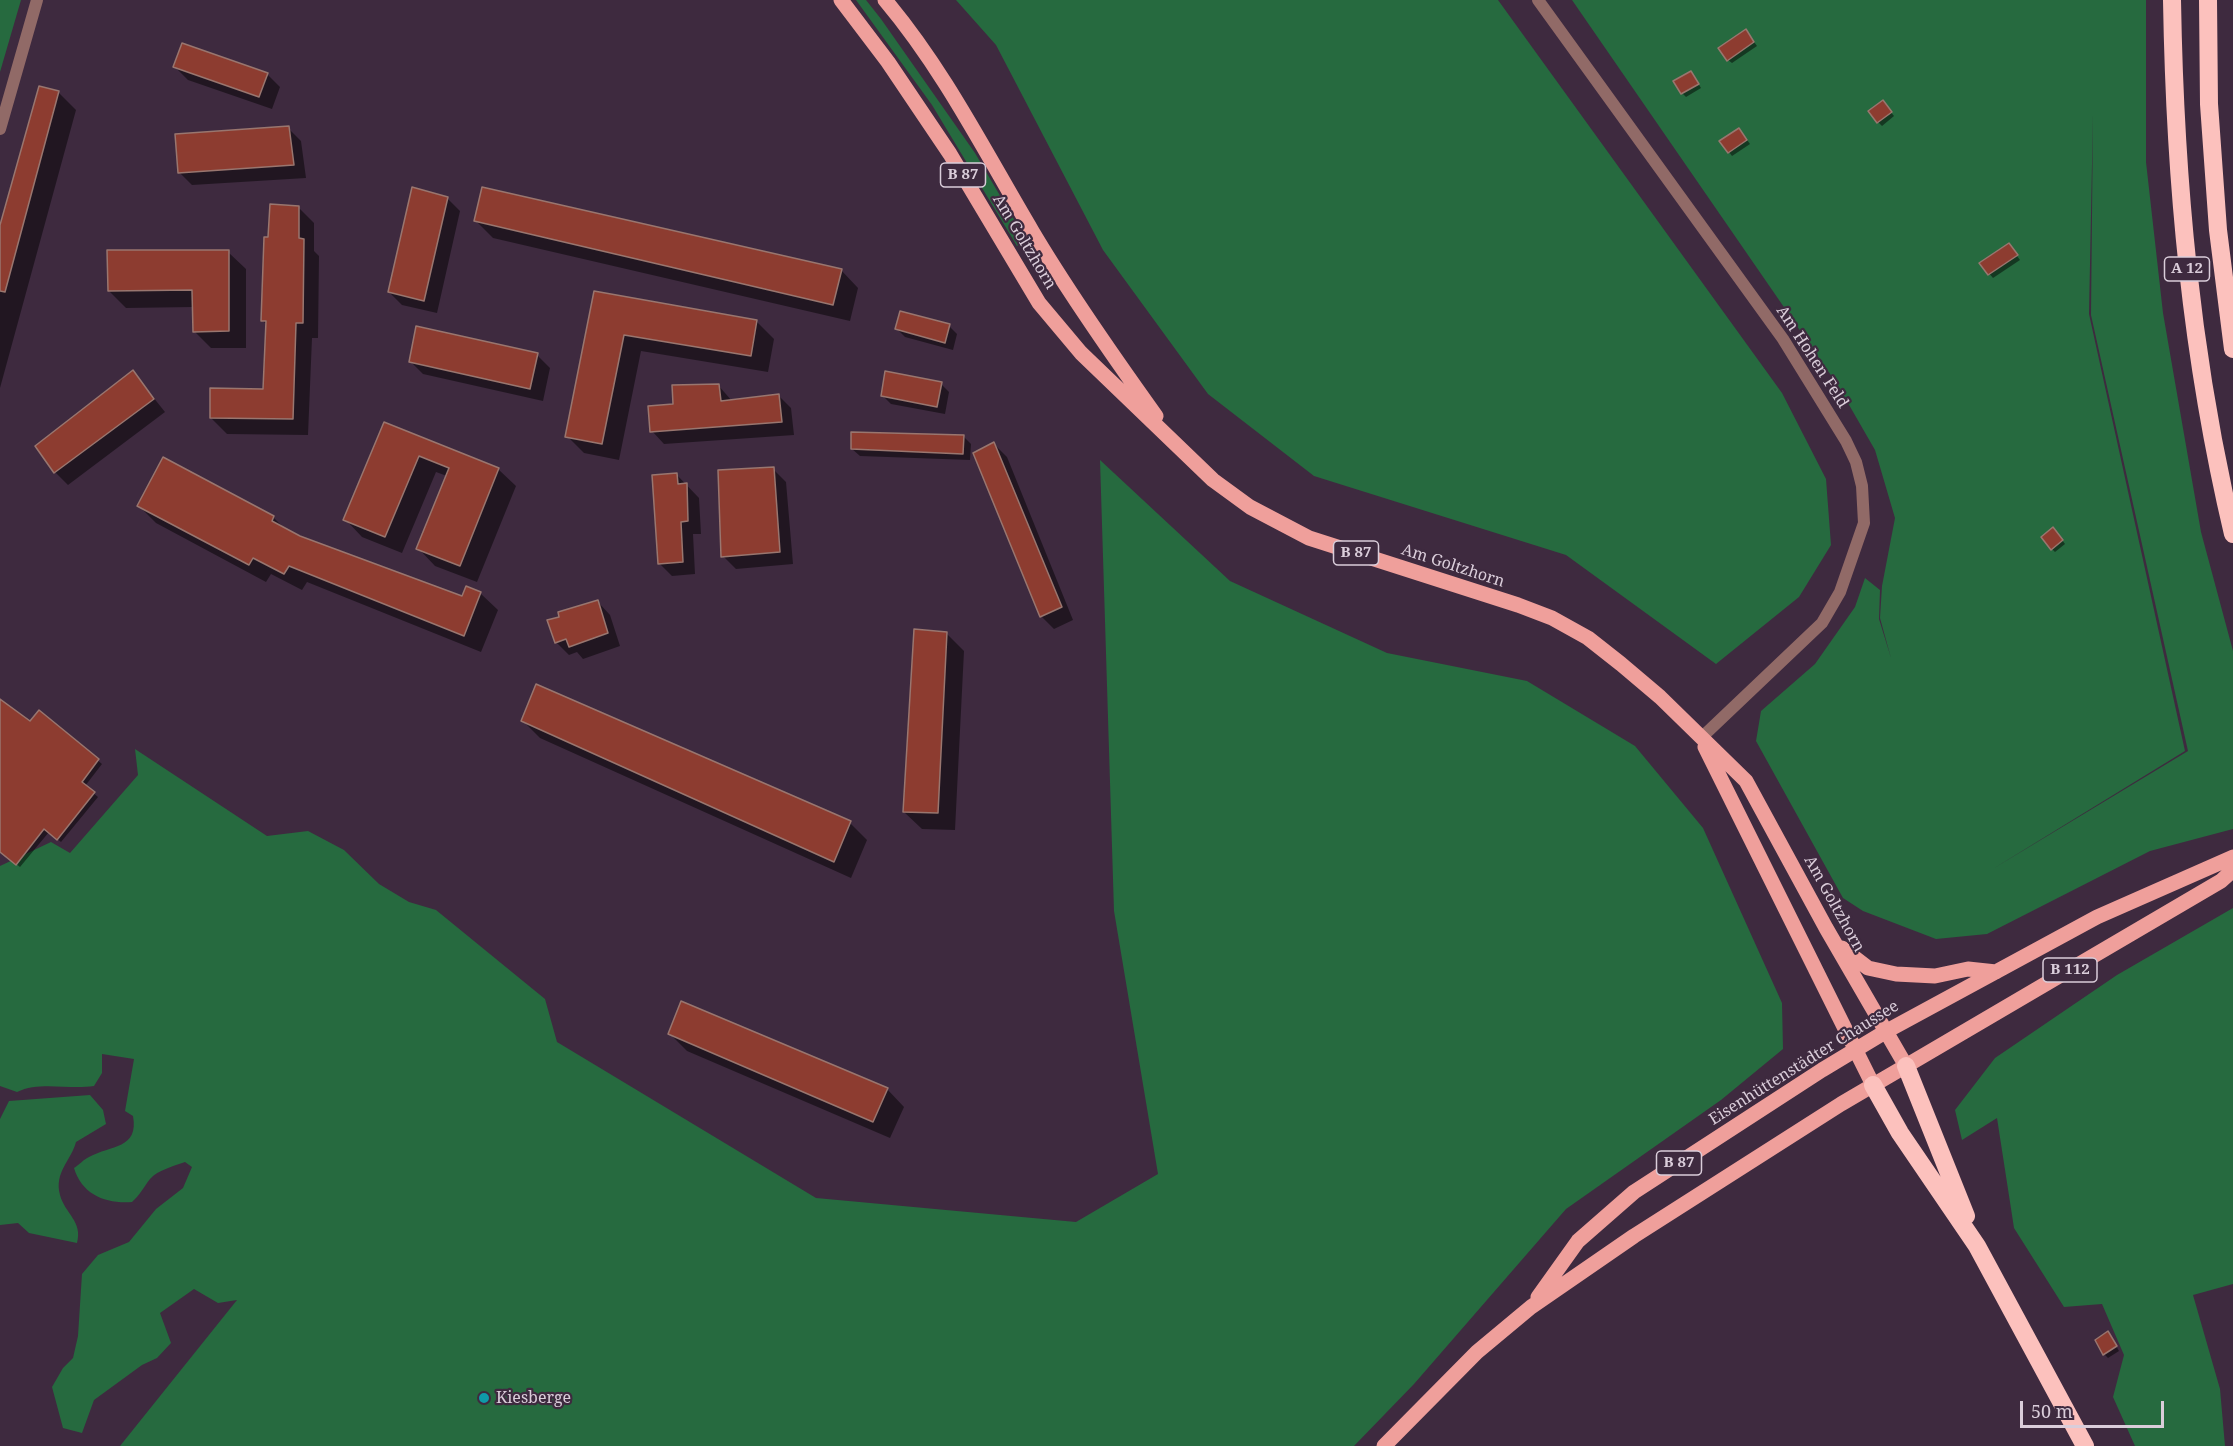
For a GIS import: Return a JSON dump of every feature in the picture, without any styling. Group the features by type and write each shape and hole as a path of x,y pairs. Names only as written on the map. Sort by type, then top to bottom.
{"highway":[{"name":"A 12","path":"2172,0 2174,113 2183,239 2199,367 2233,534"},
{"name":"A 12","path":"2208,0 2209,104 2218,230 2233,349"},
{"path":"1906,1066 1977,1246"},
{"path":"1873,1085 1900,1133 1977,1246 2085,1446"}],"main road":[{"name":"Am Goltzhorn","path":"841,0 888,62 950,154 1039,303 1082,353 1213,480 1250,507 1309,538 1518,605 1561,623 1588,638 1621,664 1746,781 1826,928 1906,1066"},
{"name":"Am Goltzhorn","path":"885,0 951,91 1033,232 1100,338 1181,450"},
{"name":"Am Goltzhorn","path":"1701,738 1853,1050 1873,1085"},
{"name":"Eisenhüttenstädter Chaussee","path":"1531,1306 1578,1241 1634,1192 1853,1050 2097,917 2233,857"},
{"name":"Eisenhüttenstädter Chaussee","path":"1384,1446 1477,1352 1531,1306 1683,1203 1873,1085 2221,881 2233,870"},
{"path":"1826,928 1848,955 1868,968 1896,974 1924,976 1968,969 1996,972"}],"street":[{"path":"0,129 37,0"},
{"name":"Am Hohen Feld","path":"1538,0 1783,339 1846,441 1856,462 1862,486 1864,523 1840,592 1822,623 1701,738"}],"green space":[{"path":"0,0 21,0 0,72"},
{"path":"856,0 866,0 881,19 975,153 1026,240 1017,246 932,105"},
{"path":"956,0 1498,0 1782,393 1826,479 1831,545 1799,597 1716,664 1566,555 1314,476 1208,394 1103,250 996,45"},
{"path":"1572,0 2146,0 2146,162 2163,313 2201,532 2233,651 2233,829 2150,851 1987,934 1936,939 1863,911 1843,898 1756,741 1761,711 1815,664 1855,607 1865,578 1880,590 1879,619 1891,658 1880,618 1882,586 1895,518 1875,450 1837,384","holes":["2093,114 2091,315 2188,751 1991,870 2185,751 2089,314"]},
{"path":"1100,460 1230,581 1387,653 1527,681 1635,746 1703,828 1782,1003 1783,1049 1721,1100 1566,1209 1414,1384 1354,1446 120,1446 237,1300 218,1303 194,1289 160,1313 171,1343 157,1358 142,1365 94,1400 82,1433 63,1428 52,1387 63,1368 73,1358 78,1336 82,1274 98,1255 129,1242 156,1209 183,1188 192,1167 185,1162 157,1173 132,1202 113,1201 96,1196 83,1185 78,1177 74,1168 83,1161 121,1144 132,1135 133,1116 125,1111 134,1059 102,1054 102,1073 94,1086 45,1086 17,1092 0,1086 0,866 51,842 70,853 138,775 135,749 267,836 308,831 344,850 379,884 409,902 436,910 545,999 557,1042 816,1198 1076,1222 1158,1174 1114,911"},
{"path":"2233,908 2233,1284 2193,1295 2220,1389 2225,1446 2135,1446 2113,1397 2124,1355 2102,1304 2064,1307 2014,1228 1997,1118 1962,1140 1955,1110 1995,1058 2117,975"},
{"path":"90,1095 103,1110 106,1124 76,1142 59,1180 62,1202 78,1229 77,1243 29,1233 18,1223 0,1225 0,1119 9,1101"}],"building":[{"path":"1746,29 1754,42 1727,61 1718,48"},
{"path":"182,43 268,73 259,97 173,67"},
{"path":"1691,71 1699,84 1681,94 1673,81"},
{"path":"39,86 59,91 5,292 0,291 0,225"},
{"path":"1883,100 1892,112 1877,123 1868,111"},
{"path":"289,126 294,165 178,173 175,134"},
{"path":"1739,128 1747,140 1728,153 1719,141"},
{"path":"412,187 448,197 424,301 388,292"},
{"path":"482,187 842,269 833,305 474,221"},
{"path":"270,204 299,206 299,238 304,239 303,323 296,323 293,419 210,418 210,388 263,389 266,321 261,321 264,237 268,237"},
{"path":"2009,243 2018,255 1988,275 1979,263"},
{"path":"107,250 229,250 229,331 193,332 192,290 108,291"},
{"path":"594,291 757,320 751,356 624,335 602,444 565,437"},
{"path":"900,311 950,324 945,343 895,329"},
{"path":"416,326 538,353 530,389 409,362"},
{"path":"133,370 154,399 54,473 35,446"},
{"path":"885,371 942,382 937,407 881,396"},
{"path":"719,384 721,401 779,394 782,422 650,432 648,406 673,404 672,385"},
{"path":"384,422 499,468 460,566 416,549 449,468 419,456 385,537 343,520"},
{"path":"851,432 964,435 963,454 851,449"},
{"path":"994,442 1062,607 1040,617 973,453"},
{"path":"163,457 274,516 272,521 300,536 462,596 466,586 481,592 464,636 289,566 284,574 253,558 249,565 137,506"},
{"path":"774,467 780,552 721,557 718,470"},
{"path":"677,473 678,484 687,483 688,521 681,522 683,562 658,564 652,475"},
{"path":"2053,527 2063,540 2051,550 2041,537"},
{"path":"598,600 608,633 569,647 566,639 555,643 547,620 559,617 558,612"},
{"path":"914,629 947,632 938,813 903,812"},
{"path":"536,684 851,821 834,862 521,721"},
{"path":"0,699 30,721 39,710 99,759 82,782 95,792 57,840 44,829 16,865 0,852"},
{"path":"681,1001 888,1088 873,1122 668,1034"},
{"path":"2108,1331 2117,1346 2103,1355 2095,1340"}],"place":[{"name":"Kiesberge","path":"484,1398"}]}
